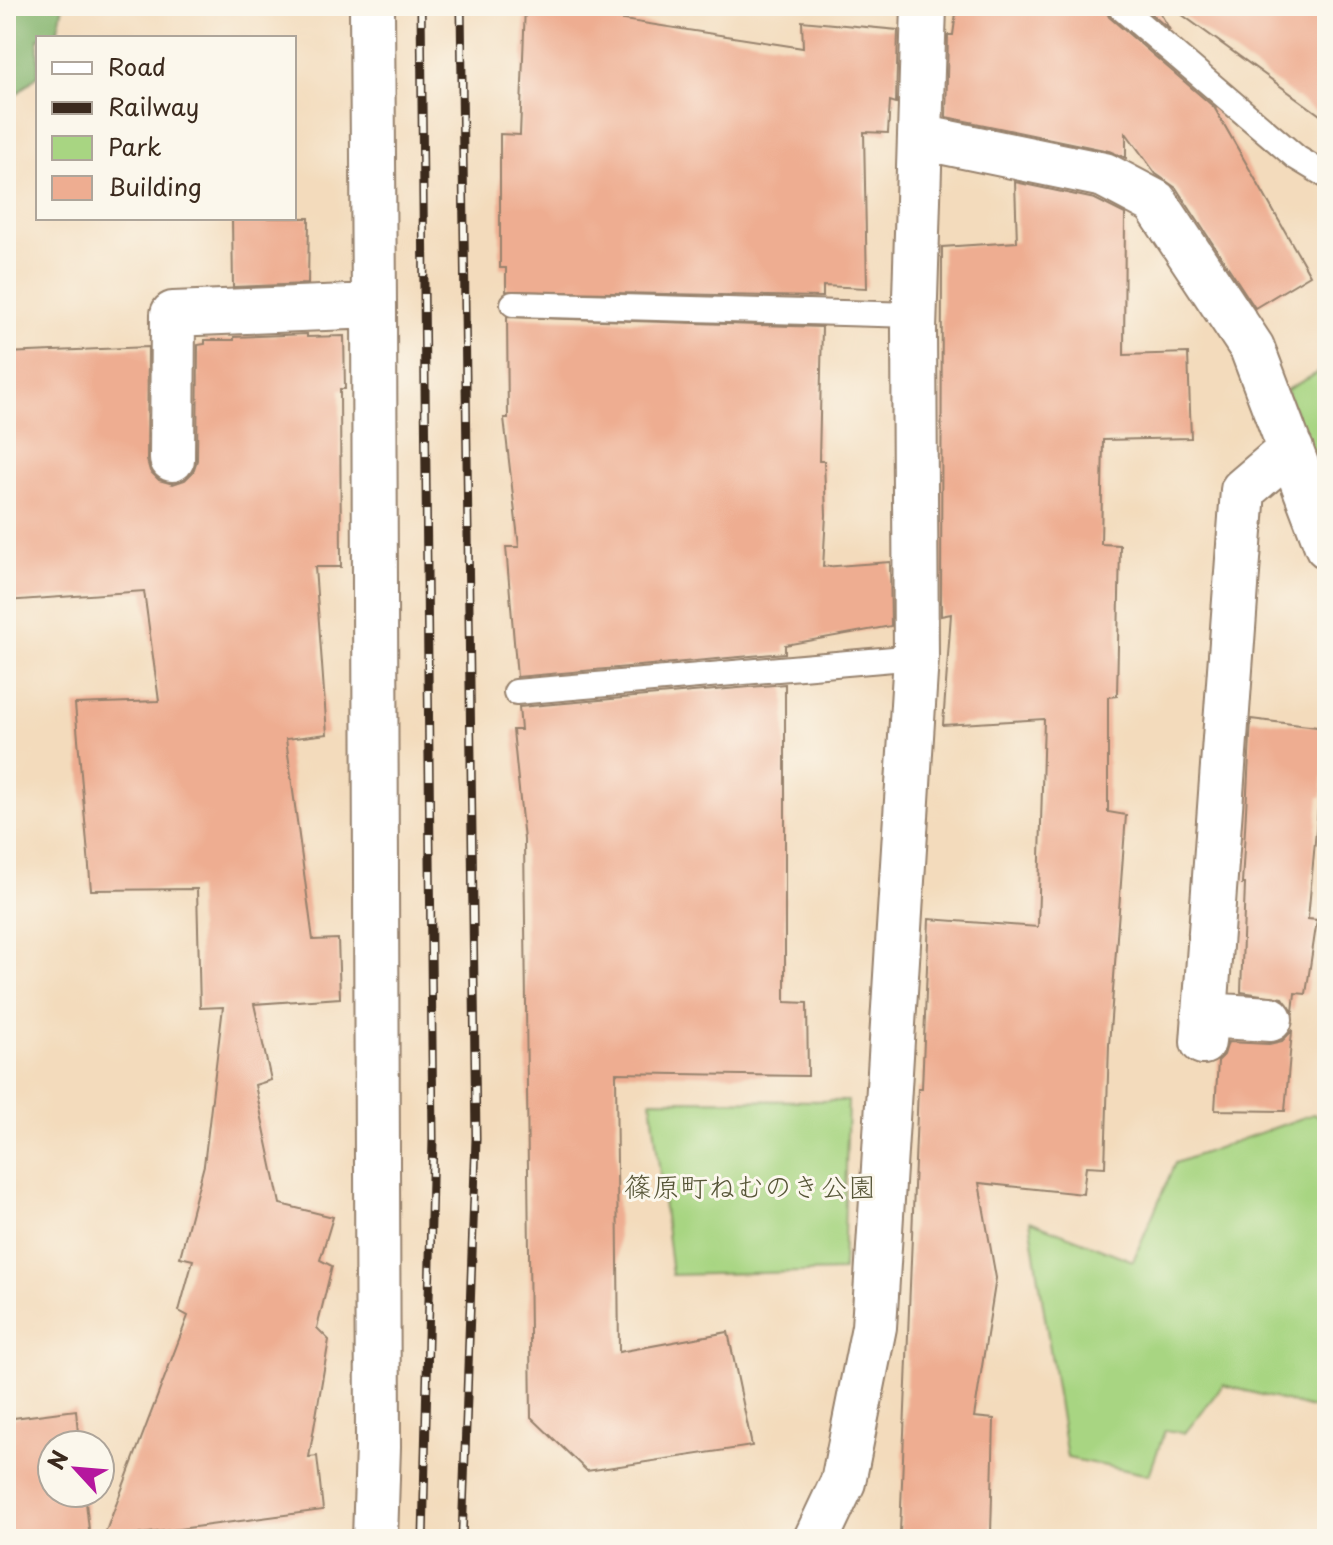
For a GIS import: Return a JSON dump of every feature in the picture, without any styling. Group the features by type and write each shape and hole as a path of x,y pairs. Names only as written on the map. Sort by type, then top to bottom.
{"street":[{"path":"369,1539 378,1399 372,6"},
{"path":"816,1539 843,1482 874,1327 916,657 914,315 924,6"},
{"path":"920,137 1104,175 1155,202 1252,348 1327,546"},
{"path":"172,459 173,314 374,306"},
{"path":"1270,1019 1204,1028 1243,490 1291,449"}],"lane":[{"path":"1119,6 1297,158 1327,176"},
{"path":"513,304 914,315"},
{"path":"516,692 916,657"}],"green space":[{"path":"6,6 63,6 56,36 36,36 36,77 6,104"},
{"path":"1327,368 1327,495 1286,390"},
{"name":"篠原町ねむのき公園","path":"651,1100 848,1101 843,1271 672,1275"},
{"path":"1313,1114 1327,1119 1327,1412 1223,1385 1185,1433 1165,1430 1149,1475 1067,1458 1030,1221 1133,1261 1175,1163"}],"building":[{"path":"525,6 624,6 623,20 803,48 802,21 898,30 896,103 890,101 888,133 864,132 867,288 823,286 823,297 506,291 506,268 500,268 500,134 520,135"},
{"path":"957,6 1104,6 1109,17 1214,107 1310,275 1255,308 1176,188 1156,174 1126,133 1126,158 1109,151 946,117 948,35 953,35"},
{"path":"1142,6 1156,6 1170,30"},
{"path":"1170,6 1327,6 1327,120"},
{"path":"1015,182 1095,199 1125,214 1124,355 1188,353 1191,438 1103,440 1101,544 1120,545 1117,696 1108,697 1108,812 1126,815 1109,1045 1105,1167 1086,1166 1083,1194 979,1183 996,1278 974,1417 994,1419 991,1533 900,1532 918,1088 922,1088 929,919 1038,927 1044,719 943,725 951,614 941,616 942,247 1017,242"},
{"path":"309,218 308,284 233,287 232,220"},
{"path":"507,317 822,327 819,461 824,461 826,515 823,567 890,562 891,626 785,645 785,653 517,677 506,547 519,547 504,418 508,418"},
{"path":"344,336 345,389 340,389 341,567 315,567 327,734 286,739 313,940 338,939 340,998 254,1004 271,1080 255,1085 280,1204 333,1217 320,1260 332,1266 317,1328 329,1340 309,1457 317,1456 323,1510 103,1539 188,1316 179,1311 193,1260 180,1257 204,1165 223,1007 200,1008 197,889 91,890 75,704 159,701 144,591 6,601 6,353 148,347 147,460 150,471 159,480 173,484 185,480 193,472 197,460 198,345 205,344 205,340 234,340 234,337"},
{"path":"785,684 785,1002 807,1003 808,1076 616,1073 619,1352 728,1332 752,1446 587,1471 531,1417 524,840 513,730 521,730 519,707"},
{"path":"1251,719 1325,728 1322,797 1319,797 1308,919 1317,920 1306,994 1295,993 1293,1012 1283,998 1241,992 1245,884 1242,884"},
{"path":"1292,1031 1285,1111 1215,1110 1218,1061 1224,1055 1228,1042 1269,1044 1282,1041"},
{"path":"76,1410 78,1429 36,1429 36,1509 87,1509 90,1539 6,1539 6,1419"}],"railway":[{"path":"421,6 433,1139 423,1539"},
{"path":"461,6 476,1139 462,1539"}]}
